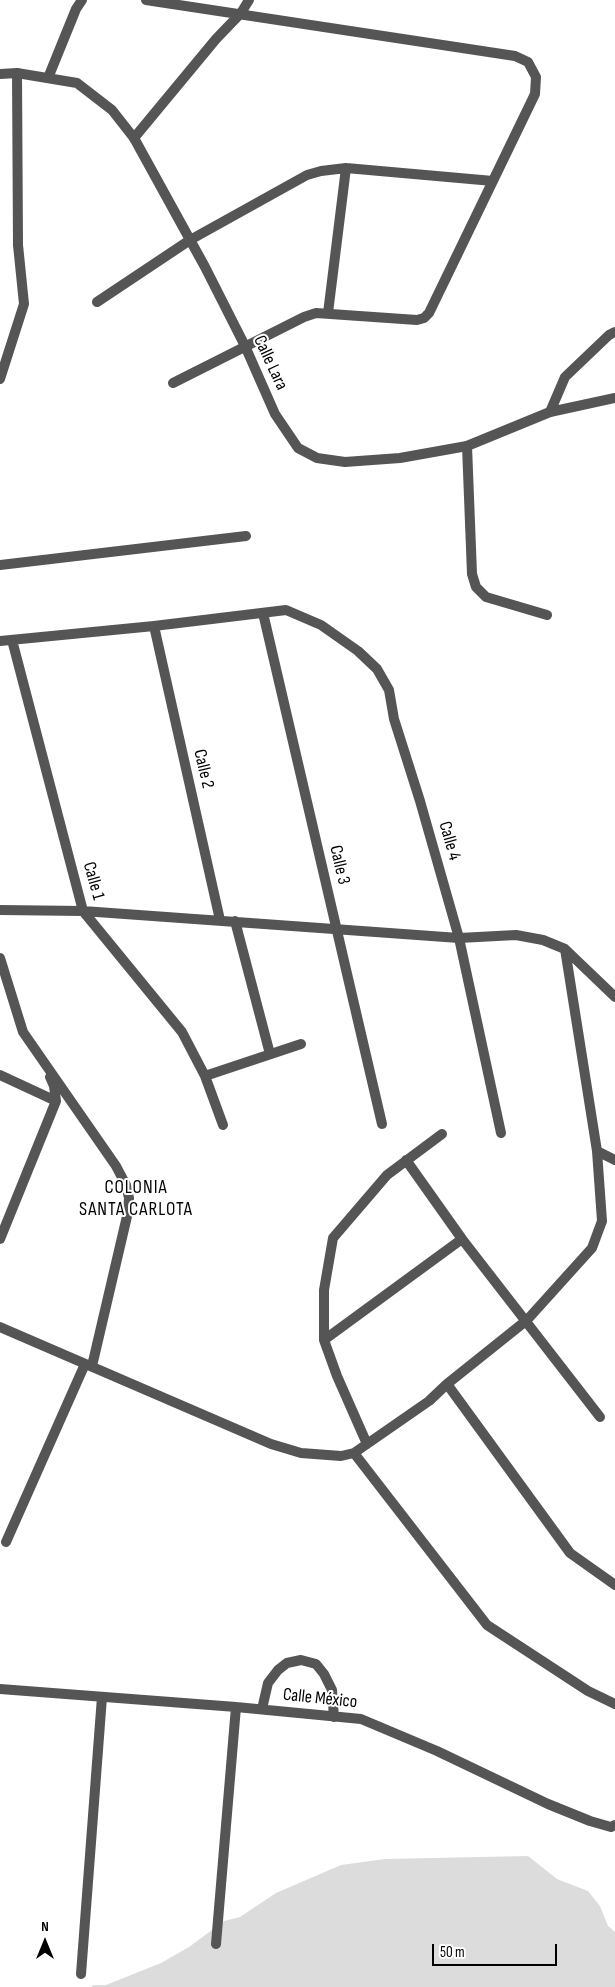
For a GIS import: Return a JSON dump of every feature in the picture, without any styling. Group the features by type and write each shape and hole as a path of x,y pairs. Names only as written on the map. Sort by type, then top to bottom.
{"street":[{"path":"48,78 76,9 82,0"},
{"path":"146,0 515,56 528,62 536,77 535,94 429,313 424,318 417,320 328,313 304,317 173,384"},
{"path":"134,138 216,39 241,13 249,0"},
{"path":"0,379 24,304 18,245 17,73"},
{"name":"Calle Lara","path":"0,74 17,73 77,83 112,110 134,138 245,346 275,414 298,448 317,458 345,462 400,458 467,446 550,412 615,398"},
{"path":"97,302 190,240 307,175 346,168 493,181"},
{"path":"328,313 346,168"},
{"path":"550,412 564,377 609,335 615,332"},
{"path":"467,446 472,574 476,587 486,597 547,615"},
{"path":"0,564 246,536"},
{"name":"Calle 4","path":"263,613 286,610 321,625 358,651 377,669 388,690 394,719 420,800 459,938 501,1133"},
{"path":"0,641 263,613"},
{"name":"Calle 3","path":"263,613 382,1124"},
{"name":"Calle 2","path":"154,626 220,920"},
{"name":"Calle 1","path":"12,640 83,911 182,1032 205,1076 222,1125"},
{"path":"0,910 83,911 459,938 516,935 543,940 565,949 615,997"},
{"path":"235,921 270,1054"},
{"path":"0,1327 271,1444 301,1453 341,1456 354,1453 429,1401 447,1384 527,1320 592,1248 602,1221 597,1152 565,949"},
{"path":"0,958 22,1032 116,1166 126,1185 129,1198 121,1246 89,1365 6,1542"},
{"path":"205,1076 302,1044"},
{"path":"0,1239 56,1101 54,1086 46,1066"},
{"path":"0,1075 56,1101"},
{"path":"367,1444 336,1376 324,1340 324,1290 333,1238 387,1175 442,1134"},
{"path":"597,1152 615,1160"},
{"path":"406,1160 462,1238 600,1417"},
{"path":"324,1340 462,1238"},
{"path":"447,1384 570,1553 615,1585"},
{"path":"354,1453 487,1625 588,1691 615,1704"},
{"path":"262,1709 268,1683 278,1670 287,1663 302,1660 316,1664 324,1674 332,1690 334,1716"},
{"name":"Calle México","path":"0,1689 262,1709 361,1719 437,1751 548,1804 590,1821 611,1827 615,1825"},
{"path":"81,1974 102,1697"},
{"path":"216,1944 236,1707"}],"shaded area":[{"path":"528,1856 557,1879 588,1891 600,1906 608,1926 615,1932 615,1987 91,1987 94,1985 106,1985 161,1963 189,1947 224,1921 240,1917 276,1893 341,1865 385,1859"}],"district":[{"name":"COLONIA SANTA CARLOTA","path":"136,1199"}]}
